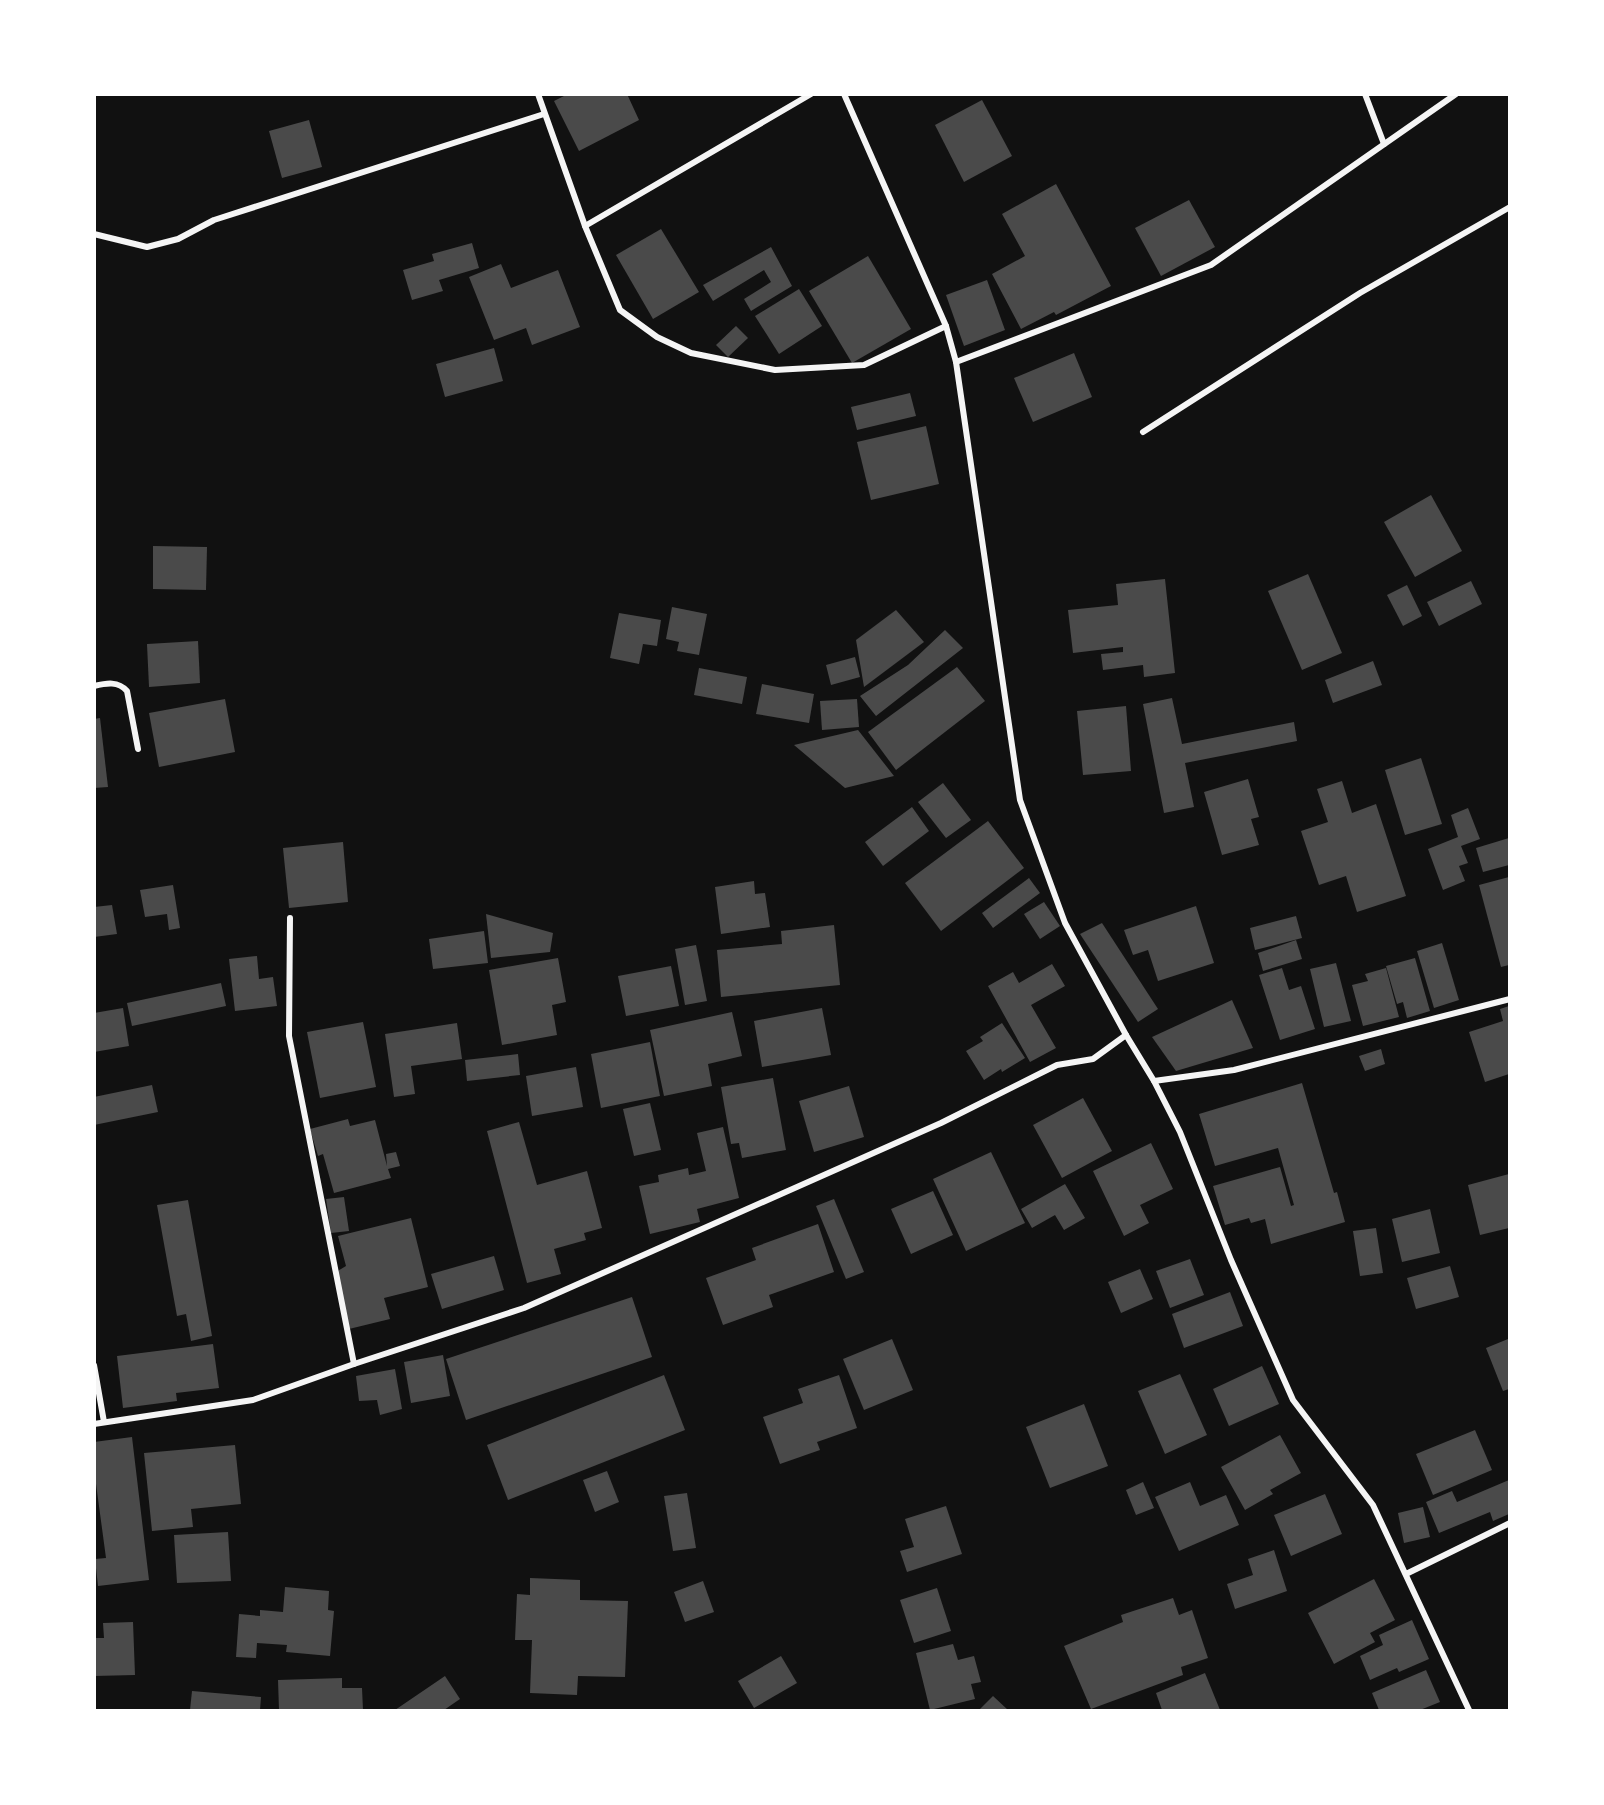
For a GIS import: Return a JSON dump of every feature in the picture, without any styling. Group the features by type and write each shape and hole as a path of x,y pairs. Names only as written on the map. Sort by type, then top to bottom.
{"street":[{"path":"538,94 585,226 620,310 657,337 691,353 775,370 864,365 946,326"},
{"path":"585,226 811,94"},
{"path":"844,94 946,326 956,362 1020,800 1065,923 1126,1035 1154,1081 1180,1132 1231,1260 1293,1400 1373,1505 1469,1710"},
{"path":"1365,94 1384,144"},
{"path":"956,362 1211,265 1456,94"},
{"path":"94,234 147,248 178,239 214,220 544,114"},
{"path":"1143,432 1360,293 1509,207"},
{"path":"94,686 111,683 122,685 127,691 138,748"},
{"path":"290,918 289,1036 354,1364"},
{"path":"1154,1081 1234,1070 1509,999"},
{"path":"94,1424 253,1400 524,1308 941,1123 1057,1065 1093,1059 1126,1035"},
{"path":"94,1365 104,1422"},
{"path":"1406,1574 1509,1523"}],"building":[{"path":"568,94 627,94 639,120 579,151 554,101"},
{"path":"982,100 1012,156 964,182 935,125"},
{"path":"309,120 322,167 282,178 269,131"},
{"path":"1056,184 1111,286 1056,315 1054,312 1021,329 992,274 1025,256 1002,214"},
{"path":"1189,200 1215,247 1161,276 1135,228"},
{"path":"661,229 699,292 653,319 616,255"},
{"path":"472,243 479,268 439,280 443,291 412,300 403,270 434,261 432,254"},
{"path":"771,247 792,286 751,311 744,299 771,282 764,270 713,301 703,285"},
{"path":"868,256 911,329 852,363 809,291"},
{"path":"501,264 511,288 558,270 580,327 532,345 526,328 494,340 469,277"},
{"path":"987,280 1005,330 964,346 946,295"},
{"path":"799,289 822,326 779,354 755,316"},
{"path":"736,326 748,338 728,357 716,345"},
{"path":"494,348 503,381 445,397 436,364"},
{"path":"1074,353 1092,397 1033,422 1014,378"},
{"path":"910,393 916,416 857,430 851,407"},
{"path":"926,426 939,484 871,500 857,442"},
{"path":"1431,495 1462,551 1415,577 1384,522"},
{"path":"153,546 207,547 206,590 153,589"},
{"path":"1308,574 1342,653 1302,670 1268,591"},
{"path":"1165,579 1175,673 1144,677 1143,665 1103,670 1101,654 1123,652 1123,647 1073,653 1068,610 1118,605 1116,584"},
{"path":"1471,581 1482,604 1439,626 1427,602"},
{"path":"1407,585 1422,616 1403,626 1387,595"},
{"path":"672,607 707,614 699,655 677,651 679,642 666,639"},
{"path":"896,610 924,642 864,687 856,640"},
{"path":"619,613 661,620 657,646 643,644 639,664 610,658"},
{"path":"945,630 963,648 876,716 860,696 908,665"},
{"path":"198,641 200,683 149,687 147,644"},
{"path":"855,657 860,677 831,685 826,665"},
{"path":"1373,661 1382,685 1333,703 1325,680"},
{"path":"957,667 985,701 896,770 868,732"},
{"path":"699,668 747,677 742,704 694,695"},
{"path":"762,684 814,694 809,723 756,714"},
{"path":"1172,698 1182,744 1294,722 1297,741 1185,763 1194,807 1164,813 1143,704"},
{"path":"225,699 235,752 159,767 149,713"},
{"path":"857,699 859,727 822,730 820,701"},
{"path":"1126,706 1131,771 1083,775 1077,711"},
{"path":"100,718 108,787 94,788 94,719"},
{"path":"858,730 894,776 845,788 794,745"},
{"path":"1421,758 1442,824 1405,835 1385,770"},
{"path":"1248,779 1259,817 1251,819 1259,845 1222,855 1204,792"},
{"path":"1342,781 1352,813 1376,804 1406,896 1357,912 1346,876 1319,885 1301,831 1328,822 1317,789"},
{"path":"943,783 971,820 946,838 918,802"},
{"path":"912,807 929,831 883,866 865,842"},
{"path":"1468,808 1480,839 1461,846 1468,863 1459,866 1465,881 1443,890 1428,849 1458,837 1451,815"},
{"path":"988,821 1024,868 941,931 905,883"},
{"path":"1509,838 1509,865 1483,872 1476,848"},
{"path":"343,842 348,902 289,908 283,848"},
{"path":"1509,877 1509,965 1501,967 1479,885"},
{"path":"1029,878 1040,893 993,928 982,913"},
{"path":"754,881 755,894 765,893 770,927 721,934 715,887"},
{"path":"173,885 180,928 169,930 167,914 145,917 140,890"},
{"path":"1044,902 1060,926 1040,939 1024,914"},
{"path":"112,905 117,934 94,937 94,907"},
{"path":"1196,906 1214,963 1158,981 1148,950 1133,955 1124,930"},
{"path":"486,914 553,933 550,952 491,958"},
{"path":"1296,916 1302,938 1255,950 1250,928"},
{"path":"1102,923 1158,1009 1138,1022 1080,934"},
{"path":"834,925 840,985 721,997 717,950 782,944 781,931"},
{"path":"484,931 488,963 433,969 429,939"},
{"path":"1296,940 1302,959 1263,971 1258,953"},
{"path":"1442,943 1459,1000 1434,1008 1417,951"},
{"path":"696,945 707,1001 685,1005 675,949"},
{"path":"257,956 259,979 273,977 277,1006 235,1011 229,959"},
{"path":"558,958 566,1002 552,1005 557,1035 502,1045 489,970"},
{"path":"1415,958 1430,1011 1407,1018 1403,1002 1397,1004 1386,966"},
{"path":"1336,963 1351,1021 1324,1027 1310,969"},
{"path":"1052,964 1065,986 1031,1005 1056,1048 1030,1062 988,986 1013,972 1019,983"},
{"path":"671,966 679,1006 626,1016 618,976"},
{"path":"1282,968 1289,990 1301,986 1315,1029 1280,1040 1259,975"},
{"path":"1386,968 1399,1017 1363,1026 1352,985 1368,981 1365,974"},
{"path":"221,983 226,1006 132,1026 127,1003"},
{"path":"1232,1000 1253,1048 1176,1071 1152,1037"},
{"path":"1509,1006 1509,1074 1485,1082 1469,1032 1503,1021 1500,1009"},
{"path":"123,1008 129,1046 94,1052 94,1013"},
{"path":"822,1008 831,1055 762,1067 754,1021"},
{"path":"732,1012 742,1056 708,1064 712,1086 664,1096 650,1030"},
{"path":"363,1022 376,1087 320,1098 307,1032"},
{"path":"457,1023 462,1059 411,1066 415,1094 394,1097 385,1034"},
{"path":"1002,1023 1025,1058 984,1080 966,1051 983,1041 980,1037"},
{"path":"650,1042 660,1096 601,1108 591,1054"},
{"path":"1381,1049 1385,1064 1365,1071 1359,1056"},
{"path":"518,1054 520,1075 467,1081 465,1060"},
{"path":"576,1067 583,1107 532,1116 526,1076"},
{"path":"773,1078 786,1150 742,1158 739,1143 731,1144 721,1087"},
{"path":"1302,1083 1334,1193 1337,1192 1345,1222 1271,1244 1265,1219 1251,1223 1249,1218 1225,1225 1213,1186 1280,1167 1291,1206 1294,1205 1278,1148 1215,1166 1199,1114"},
{"path":"152,1085 158,1112 94,1125 94,1097"},
{"path":"849,1086 864,1137 814,1152 799,1101"},
{"path":"1083,1098 1112,1151 1062,1178 1033,1125"},
{"path":"650,1103 661,1150 634,1156 623,1109"},
{"path":"348,1119 350,1126 375,1120 387,1166 386,1154 396,1152 400,1166 388,1169 391,1178 334,1193 323,1154 318,1156 310,1129"},
{"path":"519,1122 537,1185 587,1171 602,1228 584,1233 586,1240 554,1249 561,1274 527,1283 487,1131"},
{"path":"723,1127 739,1198 697,1209 700,1222 650,1234 639,1186 659,1182 658,1175 688,1168 689,1175 706,1171 697,1133"},
{"path":"1151,1143 1173,1189 1140,1205 1149,1223 1124,1236 1093,1171"},
{"path":"991,1152 1025,1223 966,1251 933,1179"},
{"path":"1509,1174 1509,1228 1480,1235 1468,1185"},
{"path":"1065,1184 1085,1218 1064,1230 1055,1215 1032,1228 1021,1209"},
{"path":"933,1191 953,1235 911,1254 891,1209"},
{"path":"344,1197 349,1231 331,1233 326,1199"},
{"path":"834,1199 864,1272 846,1279 816,1206"},
{"path":"188,1200 212,1336 191,1341 186,1314 177,1316 157,1205"},
{"path":"1430,1209 1440,1253 1402,1262 1392,1219"},
{"path":"411,1218 428,1287 384,1298 390,1319 349,1329 336,1272 346,1266 338,1236"},
{"path":"818,1224 834,1272 769,1295 773,1307 723,1325 706,1278 756,1260 752,1248"},
{"path":"1376,1228 1383,1273 1360,1276 1353,1231"},
{"path":"494,1256 504,1290 442,1309 431,1274"},
{"path":"1190,1259 1204,1295 1170,1308 1156,1271"},
{"path":"1450,1266 1459,1297 1416,1309 1407,1278"},
{"path":"1140,1269 1153,1299 1121,1313 1108,1282"},
{"path":"1230,1292 1243,1326 1184,1348 1172,1314"},
{"path":"632,1297 652,1357 466,1420 446,1359"},
{"path":"892,1339 913,1390 864,1410 843,1359"},
{"path":"1508,1339 1509,1389 1503,1391 1486,1348"},
{"path":"213,1344 219,1388 176,1393 177,1401 123,1408 117,1356"},
{"path":"443,1355 450,1396 411,1403 404,1362"},
{"path":"1262,1366 1279,1404 1229,1426 1213,1389"},
{"path":"395,1369 402,1409 380,1415 377,1400 359,1401 356,1376"},
{"path":"1180,1374 1207,1435 1165,1454 1138,1391"},
{"path":"664,1375 685,1430 508,1500 487,1445"},
{"path":"839,1375 857,1428 817,1442 820,1450 780,1464 763,1417 803,1403 798,1389"},
{"path":"1084,1404 1108,1466 1050,1488 1026,1427"},
{"path":"1475,1430 1492,1470 1433,1495 1416,1454"},
{"path":"1280,1435 1301,1473 1270,1490 1273,1494 1245,1510 1221,1467"},
{"path":"132,1437 149,1580 98,1586 95,1559 106,1558 94,1469 94,1442"},
{"path":"235,1445 241,1504 191,1509 193,1527 152,1531 144,1453"},
{"path":"607,1471 619,1502 595,1512 583,1480"},
{"path":"1509,1480 1509,1514 1493,1521 1490,1512 1439,1533 1426,1502 1452,1491 1457,1502"},
{"path":"1143,1482 1154,1508 1136,1515 1126,1490"},
{"path":"1190,1482 1200,1506 1226,1495 1239,1525 1179,1551 1155,1497"},
{"path":"687,1493 696,1548 673,1551 664,1496"},
{"path":"1325,1494 1342,1534 1291,1556 1274,1515"},
{"path":"946,1506 962,1554 907,1572 900,1551 914,1547 905,1519"},
{"path":"1423,1507 1430,1537 1404,1543 1398,1513"},
{"path":"228,1532 231,1581 177,1583 174,1535"},
{"path":"1274,1550 1287,1591 1235,1609 1227,1584 1253,1575 1248,1559"},
{"path":"530,1578 580,1580 580,1600 628,1601 625,1677 578,1676 577,1695 530,1693 532,1640 515,1640 517,1594 530,1595"},
{"path":"1374,1579 1395,1620 1370,1633 1375,1642 1334,1664 1308,1613"},
{"path":"703,1581 714,1612 685,1622 674,1592"},
{"path":"285,1587 329,1591 328,1610 334,1611 330,1656 286,1652 287,1645 257,1643 256,1658 236,1657 239,1614 260,1616 260,1610 283,1612"},
{"path":"937,1588 951,1631 914,1643 900,1600"},
{"path":"1173,1598 1179,1615 1192,1610 1208,1658 1181,1667 1183,1675 1091,1709 1064,1646 1123,1622 1121,1615"},
{"path":"1412,1620 1429,1659 1399,1672 1397,1668 1370,1680 1360,1656 1383,1645 1379,1635"},
{"path":"133,1622 135,1675 94,1676 94,1638 104,1638 103,1623"},
{"path":"953,1644 958,1660 974,1656 981,1682 971,1684 975,1699 930,1710 916,1653"},
{"path":"781,1656 797,1683 754,1708 738,1681"},
{"path":"1426,1670 1440,1702 1420,1710 1379,1710 1372,1693"},
{"path":"1205,1673 1220,1710 1162,1710 1156,1693"},
{"path":"445,1676 460,1699 444,1710 395,1710"},
{"path":"342,1678 342,1688 362,1688 363,1710 279,1710 278,1680"},
{"path":"192,1691 261,1697 260,1710 190,1710"},
{"path":"993,1696 1008,1710 979,1710"}]}
